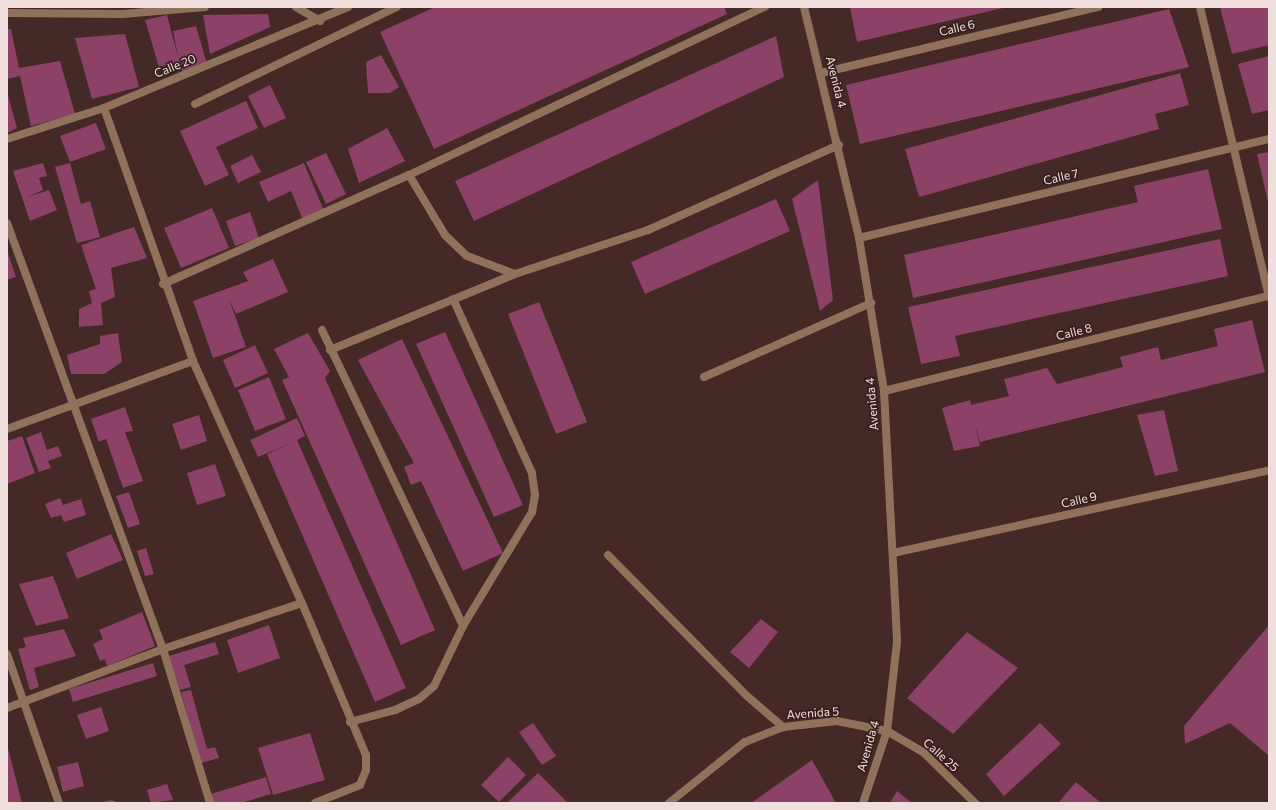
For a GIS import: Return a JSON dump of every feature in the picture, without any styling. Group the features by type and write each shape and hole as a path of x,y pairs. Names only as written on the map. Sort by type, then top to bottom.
{"street":[{"path":"9,11 123,11 205,7"},
{"path":"296,7 320,21"},
{"name":"Calle 20","path":"7,139 104,108 320,21 348,7"},
{"path":"194,104 397,7"},
{"path":"163,284 409,175 765,7"},
{"name":"Avenida 4","path":"804,7 822,73 859,238 871,303 884,390 897,642 887,732 863,803"},
{"name":"Calle 6","path":"822,73 1098,7"},
{"path":"1200,7 1269,296"},
{"path":"104,108 163,284 193,361 302,603 350,722 366,755 366,770 360,784 315,803"},
{"name":"Calle 7","path":"859,238 1269,139"},
{"path":"330,350 515,274 648,230 839,145"},
{"path":"409,175 445,235 467,256 515,274"},
{"path":"7,223 76,405 163,649 210,803"},
{"name":"Calle 8","path":"884,390 1269,296"},
{"path":"350,722 395,710 419,699 434,686 463,626 532,512 535,495 532,473 453,299"},
{"path":"704,377 871,303"},
{"path":"322,330 330,350 463,626"},
{"path":"7,429 193,361"},
{"name":"Calle 9","path":"893,553 1269,470"},
{"path":"608,554 747,696 783,727"},
{"path":"7,708 163,649 302,603"},
{"path":"7,654 59,803"},
{"name":"Avenida 5","path":"669,803 746,742 783,727 837,721 887,732"},
{"name":"Calle 25","path":"887,732 923,752 974,803"}],"building":[{"path":"435,7 724,7 727,14 434,149 380,32"},
{"path":"850,7 1003,7 1003,8 857,42"},
{"path":"1220,7 1269,7 1269,45 1232,54"},
{"path":"1169,9 1189,67 860,144 846,85"},
{"path":"268,14 270,27 210,54 203,15"},
{"path":"167,15 178,57 173,31 196,26 207,64 182,73 180,62 159,67 145,20"},
{"path":"7,29 11,29 19,68 60,61 75,114 31,126 20,76 7,79"},
{"path":"125,34 139,87 92,99 75,38"},
{"path":"776,36 784,77 474,221 455,181"},
{"path":"381,55 399,87 390,93 368,93 366,62"},
{"path":"1269,56 1269,110 1252,114 1238,64"},
{"path":"1180,73 1189,105 1155,114 1159,129 919,197 905,149"},
{"path":"270,85 286,118 264,128 248,96"},
{"path":"7,92 17,128 7,133"},
{"path":"246,101 258,128 216,147 229,175 205,186 180,131"},
{"path":"96,123 106,149 70,162 60,136"},
{"path":"387,128 405,161 359,183 348,149"},
{"path":"1269,152 1269,202 1268,202 1257,154"},
{"path":"326,153 346,194 326,204 306,162"},
{"path":"252,155 261,172 238,183 230,166"},
{"path":"43,163 47,176 39,178 43,190 27,197 49,190 57,210 30,221 13,171"},
{"path":"70,163 81,204 90,201 100,237 77,243 55,167"},
{"path":"304,163 324,211 303,220 291,191 268,202 259,182"},
{"path":"1208,169 1222,229 913,298 904,255 1138,202 1134,186"},
{"path":"818,180 833,300 820,311 792,199"},
{"path":"776,199 790,231 645,294 631,262"},
{"path":"212,208 229,248 181,268 164,228"},
{"path":"250,212 259,238 235,246 226,221"},
{"path":"134,227 147,258 111,268 115,297 101,303 103,325 79,327 79,309 92,303 89,291 96,289 81,245"},
{"path":"1220,239 1228,276 955,336 960,356 921,364 908,307"},
{"path":"7,250 16,277 7,280"},
{"path":"273,259 288,292 236,314 229,299 246,347 213,358 193,301 248,281 243,272"},
{"path":"539,302 587,422 556,434 508,314"},
{"path":"1252,320 1265,372 980,442 975,424 980,446 954,451 942,408 970,400 971,405 1009,396 1004,379 1047,368 1057,384 1123,367 1120,357 1158,347 1161,360 1218,346 1214,329"},
{"path":"445,332 523,505 494,517 416,344"},
{"path":"118,333 122,362 104,374 71,374 67,355 100,344 100,336"},
{"path":"308,333 330,371 325,378 435,630 401,645 282,380 289,377 274,349"},
{"path":"402,339 503,553 463,571 421,481 411,485 404,467 414,463 358,360"},
{"path":"255,345 268,373 235,388 223,360"},
{"path":"269,377 286,419 255,431 238,390"},
{"path":"125,407 133,431 125,432 143,481 123,488 106,439 99,442 91,419"},
{"path":"1164,410 1178,471 1155,476 1137,415"},
{"path":"199,415 207,441 181,450 172,424"},
{"path":"297,418 305,436 297,440 406,688 375,702 267,454 293,442 258,457 250,440"},
{"path":"41,432 47,450 58,446 62,456 48,461 51,468 39,472 26,438"},
{"path":"22,436 35,473 7,484 7,441"},
{"path":"215,464 226,496 197,505 187,473"},
{"path":"129,492 140,524 128,528 116,496"},
{"path":"60,498 63,505 81,499 86,515 64,522 61,515 51,518 45,504"},
{"path":"111,534 123,560 77,579 66,553"},
{"path":"146,548 154,574 145,576 137,551"},
{"path":"53,576 69,618 36,626 19,584"},
{"path":"142,612 155,646 107,666 105,659 100,661 93,644 103,639 99,630"},
{"path":"761,619 778,632 749,668 730,652"},
{"path":"269,625 280,658 238,673 227,640"},
{"path":"1269,625 1269,756 1230,723 1185,744 1184,726"},
{"path":"64,629 76,656 34,668 39,687 30,690 18,649 26,647 23,638"},
{"path":"967,632 1018,668 953,734 907,698"},
{"path":"215,642 219,654 184,665 191,687 180,690 169,656"},
{"path":"153,663 157,676 73,702 69,689"},
{"path":"191,690 207,749 215,747 219,758 201,763 181,692"},
{"path":"101,707 109,731 86,739 77,715"},
{"path":"533,723 556,756 542,765 519,732"},
{"path":"1040,723 1061,744 1004,796 986,774"},
{"path":"310,733 325,780 273,795 258,748"},
{"path":"8,748 22,803 7,803"},
{"path":"508,757 526,775 499,802 481,785"},
{"path":"812,760 836,803 751,803"},
{"path":"78,762 84,786 63,792 57,767"},
{"path":"538,773 568,803 507,803"},
{"path":"266,777 271,794 241,803 213,803 211,794"},
{"path":"1076,782 1101,803 1058,803"},
{"path":"167,784 173,800 151,803 147,790"},
{"path":"897,791 912,803 890,803"},
{"path":"112,800 119,803 101,803 101,802"}]}
